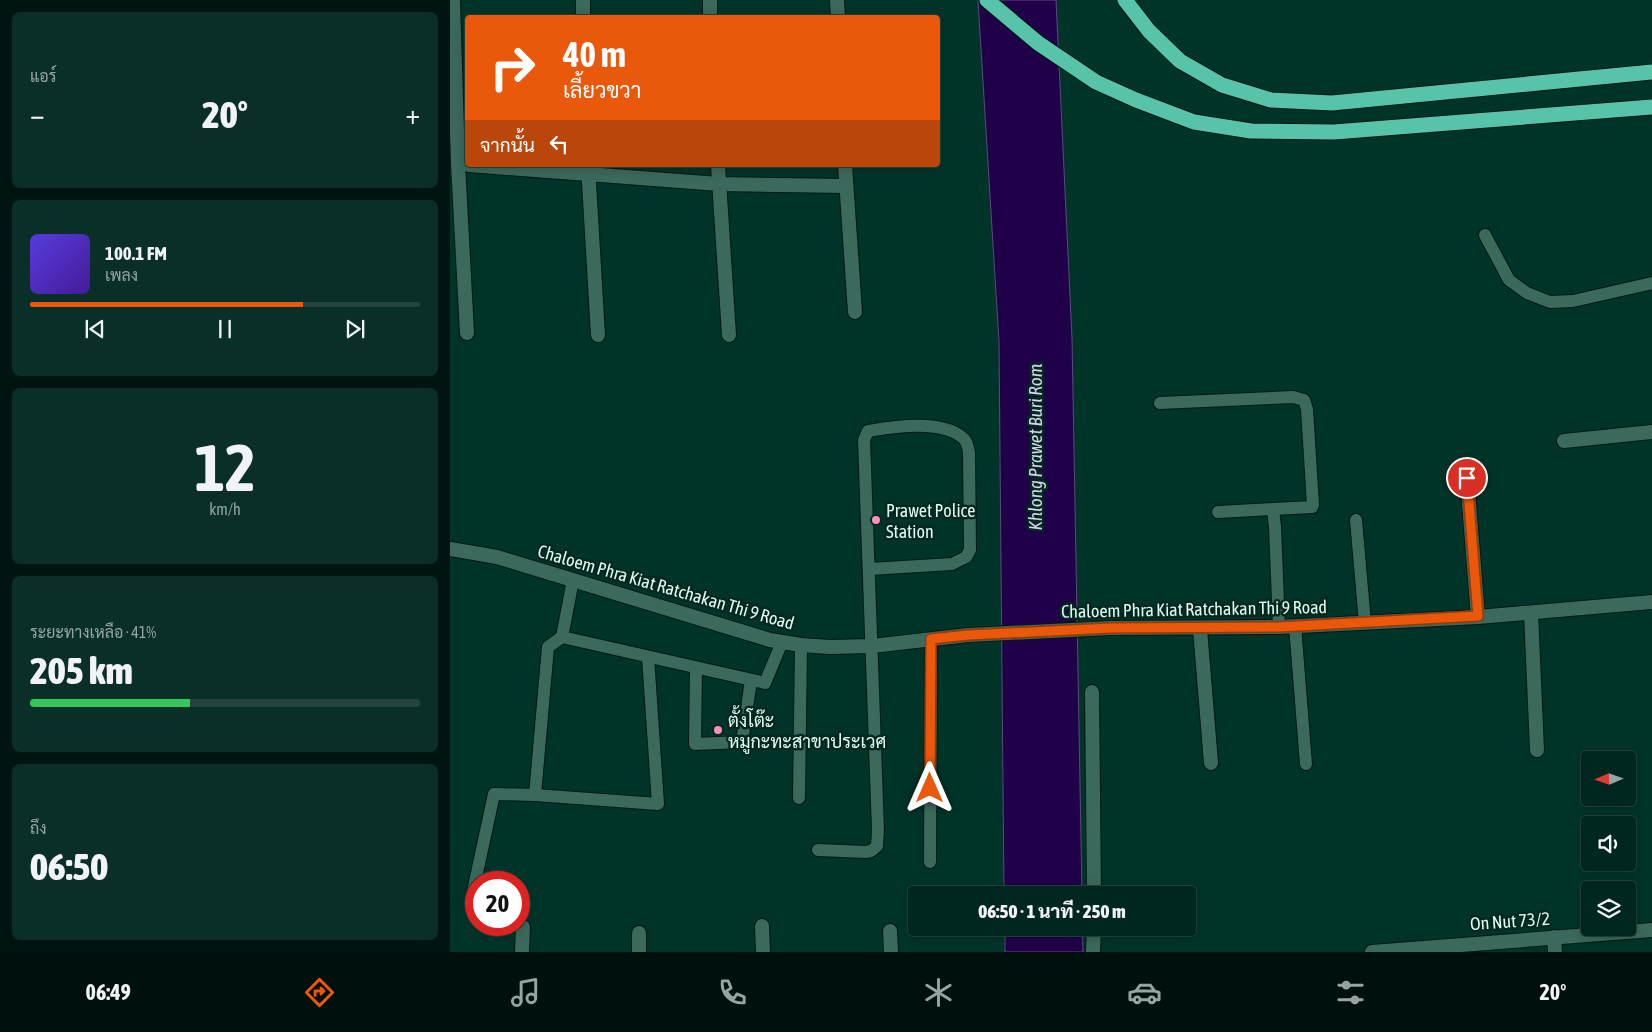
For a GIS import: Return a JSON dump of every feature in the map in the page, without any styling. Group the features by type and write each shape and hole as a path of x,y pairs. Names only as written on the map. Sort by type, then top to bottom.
{"highway":[{"path":"987,0 1038,43 1096,82 1136,100 1194,122 1251,131 1334,132 1652,107"},
{"path":"1125,0 1149,31 1180,61 1222,85 1271,100 1332,103 1652,72"}],"street":[{"path":"453,0 467,332"},
{"path":"583,0 583,15"},
{"path":"710,0 710,15"},
{"path":"837,0 838,15"},
{"path":"524,167 588,170 719,184 846,186"},
{"path":"718,167 729,335"},
{"path":"845,167 855,312"},
{"path":"588,170 598,335"},
{"path":"1564,441 1652,432"},
{"path":"1467,478 1478,616"},
{"name":"Chaloem Phra Kiat Ratchakan Thi 9 Road","path":"450,549 497,557 770,640 830,647 872,646 968,635 1111,628 1200,629 1365,623 1652,602"},
{"path":"1531,612 1537,750"},
{"path":"1200,629 1211,763"},
{"path":"1092,692 1094,886"},
{"path":"762,926 763,952"},
{"path":"890,930 891,952"},
{"name":"On Nut 73/2","path":"1372,952 1652,930"},
{"path":"639,933 639,952"},
{"path":"522,952 523,936"},
{"path":"1093,952 1094,936"},
{"path":"1554,937 1555,952"}],"lane":[{"path":"1485,235 1509,280 1527,293 1550,302 1573,301 1652,283"},
{"path":"1160,403 1293,396 1304,400 1307,409 1312,507 1218,512"},
{"path":"818,850 866,852 871,851 877,846 870,569 864,440 868,432 892,427 934,426 951,431 963,438 969,452 970,550 966,557 952,564 870,569"},
{"path":"1272,509 1275,527 1279,627"},
{"path":"1356,520 1365,623"},
{"path":"562,638 573,580"},
{"path":"1295,626 1306,764"},
{"path":"535,795 548,646 562,638 765,683 782,642"},
{"path":"930,862 931,639"},
{"path":"799,798 801,645"},
{"path":"477,871 494,794 658,804 648,657"},
{"path":"696,668 695,744 742,742 751,680"}],"water":[{"name":"Khlong Prawet Buri Rom","path":"978,0 1056,0 1072,339 1082,886 1004,886 999,342"},
{"path":"1005,936 1082,936 1083,952 1005,952"}],"place":[{"name":"Prawet Police Station","path":"876,520"},
{"name":"ตั้งโต๊ะ หมูกะทะสาขาประเวศ","path":"718,730"}],"route":[{"path":"930,788 931,639 968,635 1111,628 1200,629 1279,627 1478,616 1467,478"}]}
